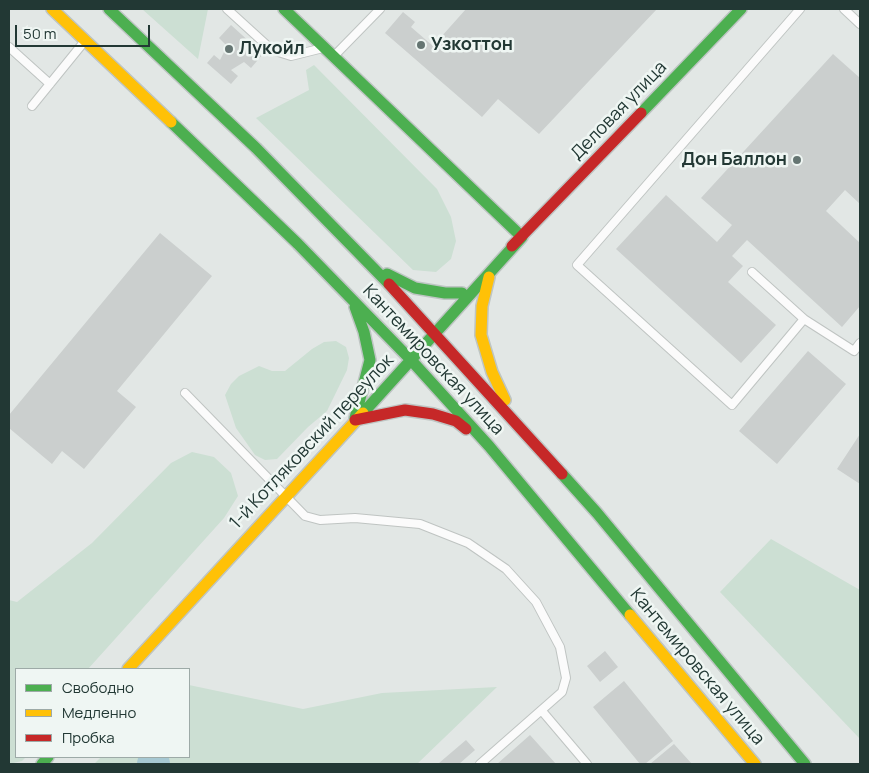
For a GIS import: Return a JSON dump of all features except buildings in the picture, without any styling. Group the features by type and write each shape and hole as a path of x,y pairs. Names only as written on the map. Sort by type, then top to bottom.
{"main road":[{"name":"Кантемировская улица","path":"52,9 351,296 411,360 489,446 755,764"},
{"name":"Кантемировская улица","path":"108,9 256,148 439,330 516,423 597,513 804,764"},
{"path":"284,9 332,58 522,237 462,293 439,330"},
{"name":"Деловая улица","path":"522,237 741,9"},
{"name":"1-й Котляковский переулок","path":"129,668 489,276 522,237"},
{"path":"374,267 415,288 445,293 462,293"},
{"path":"489,276 482,306 481,335 492,372 516,423"},
{"path":"351,296 364,332 370,360 355,420 405,410 434,414 456,421 489,446"}],"lane":[{"path":"227,9 272,50 291,56 323,48"},
{"path":"332,58 380,9"},
{"path":"800,9 577,264 732,404 804,319"},
{"path":"844,9 860,24"},
{"path":"32,106 86,40"},
{"path":"9,47 50,84"},
{"path":"752,272 804,319 854,351 860,343"},
{"path":"185,393 285,497 306,516 320,520 354,518 420,524 468,542 506,569 536,602 560,647 566,678 562,692 480,764"},
{"path":"542,711 587,764"}],"green space":[{"path":"142,9 208,9 198,59"},
{"path":"314,65 437,189 451,217 456,241 451,259 436,272 413,270 256,118 309,90 306,70"},
{"path":"336,341 346,347 349,358 347,370 327,411 308,427 277,459 265,460 255,455 236,428 225,395 231,384 239,376 259,366 272,371 285,371 312,349 324,342"},
{"path":"192,452 214,457 231,473 238,496 224,518 89,668 15,668 15,758 25,758 22,761 9,764 9,600 17,602 92,543 171,463"},
{"path":"771,539 860,590 860,739 720,592"},
{"path":"190,685 303,709 382,693 497,687 417,764 94,764 100,758 190,758"}],"traffic: fast":[{"path":"109,9 256,148 389,284"},
{"path":"284,9 522,237"},
{"path":"641,113 741,9"},
{"path":"171,122 298,244 411,360 489,446 630,615"},
{"path":"363,413 522,237"},
{"path":"387,274 415,288 445,293 462,293"},
{"path":"355,307 364,332 370,360 355,418"},
{"path":"562,474 597,513 805,764"},
{"path":"42,764 47,758"}],"traffic: slow":[{"path":"52,9 171,122"},
{"path":"489,277 482,306 481,335 492,372 505,400"},
{"path":"129,668 363,413"},
{"path":"630,615 755,764"}],"traffic: jam":[{"path":"512,246 641,113"},
{"path":"389,284 562,474"},
{"path":"355,420 405,410 433,414 456,421 466,429"}],"place":[{"name":"Узкоттон","path":"421,45"},
{"name":"Лукойл","path":"229,49"},
{"name":"Дон Баллон","path":"797,160"}]}
